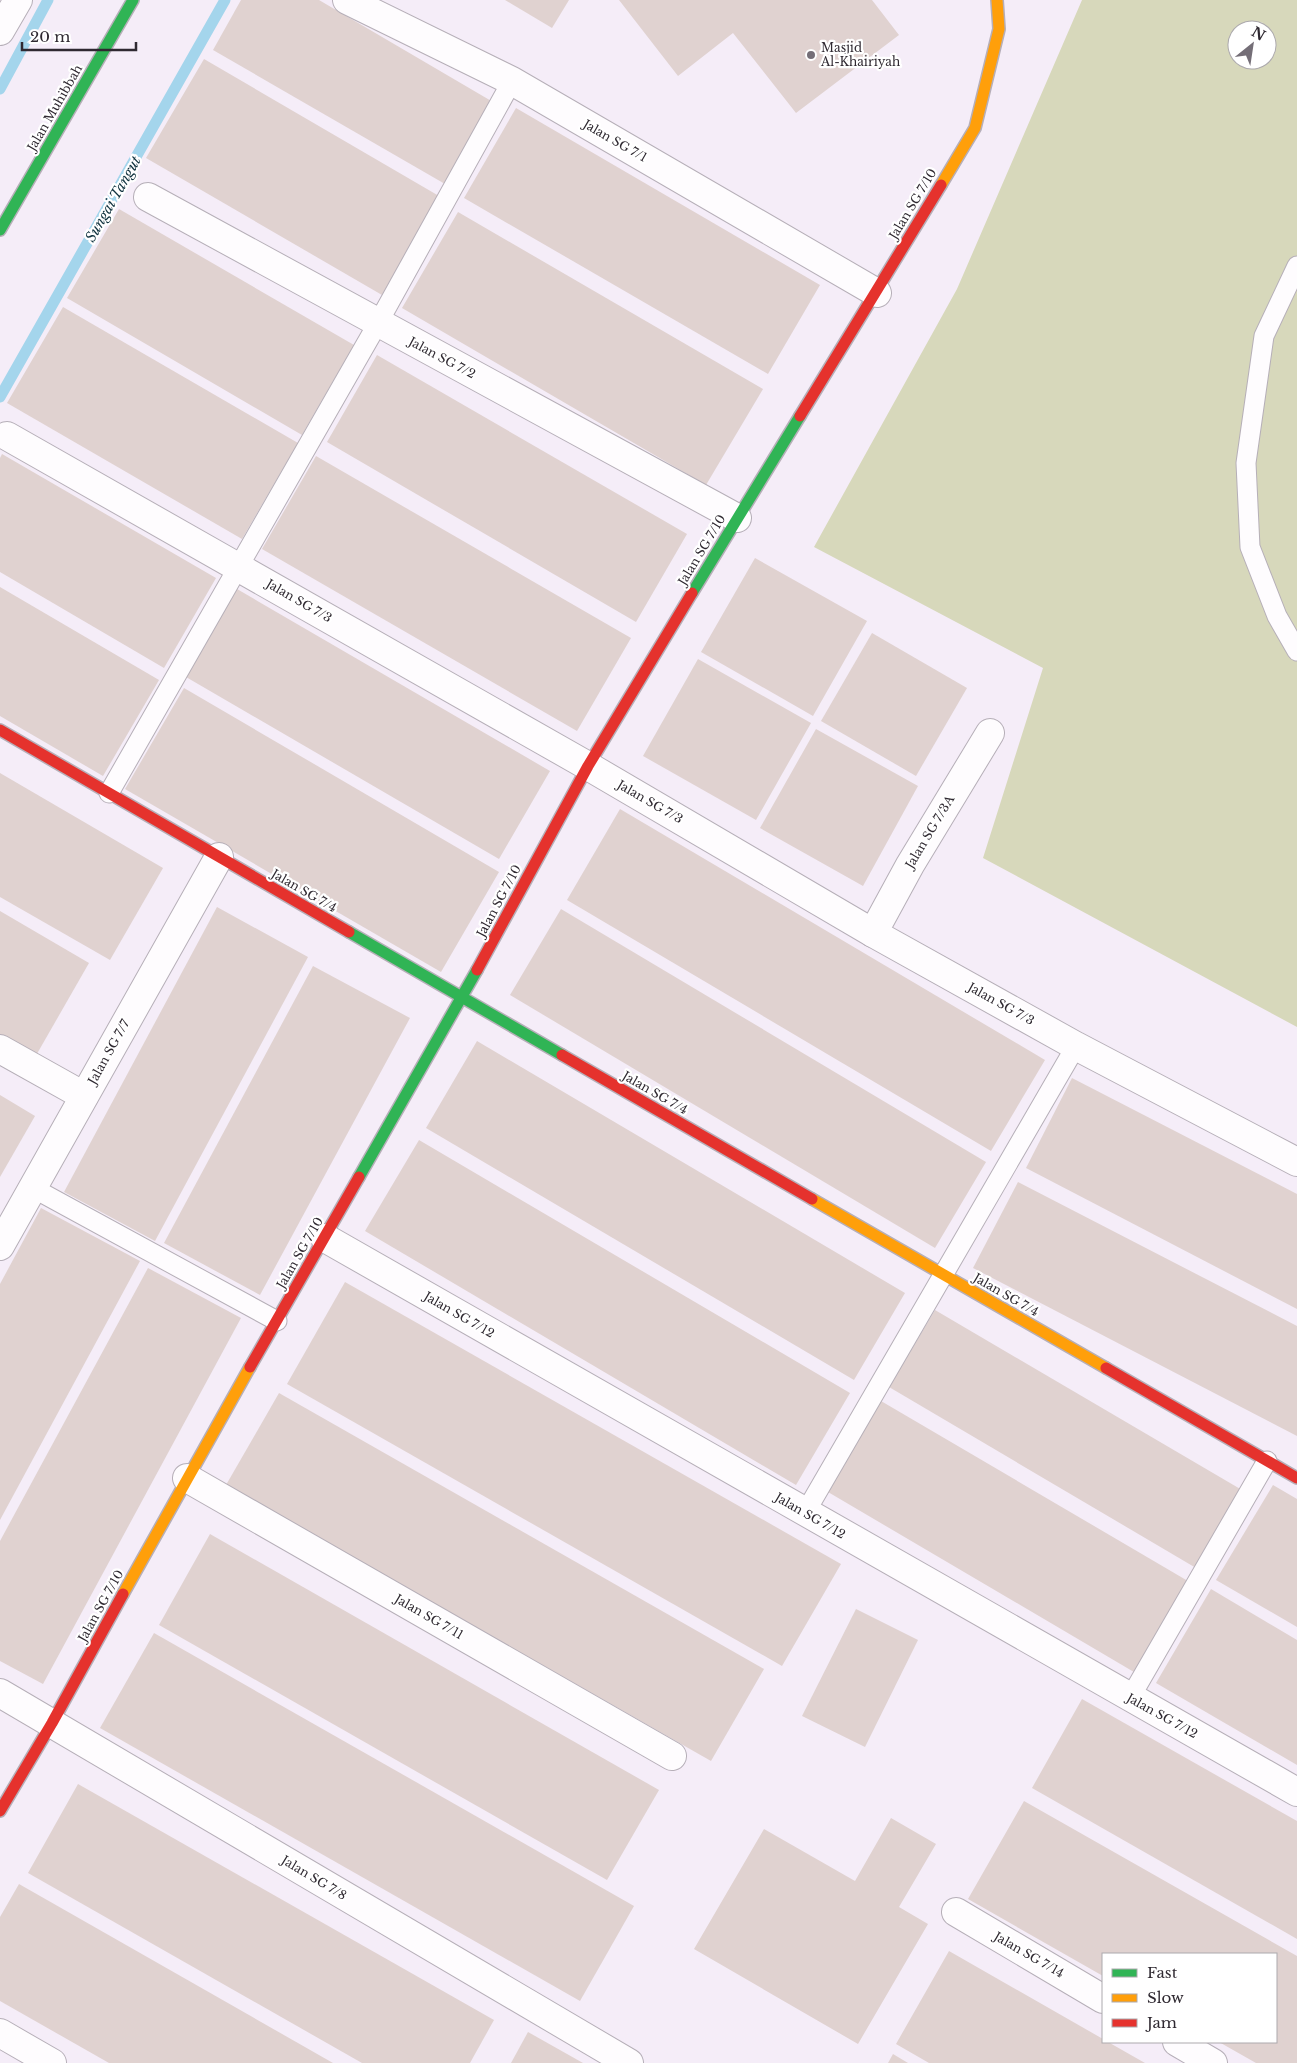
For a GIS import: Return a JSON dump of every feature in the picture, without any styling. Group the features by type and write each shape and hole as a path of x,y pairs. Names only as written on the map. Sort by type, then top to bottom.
{"street":[{"path":"0,31 18,0"},
{"name":"Jalan Muhibbah","path":"0,230 133,0"},
{"name":"Jalan SG 7/1","path":"347,0 512,81 877,293"},
{"name":"Jalan SG 7/10","path":"0,1811 52,1723 276,1321 462,998 588,766 737,518 877,293 975,128 999,29 997,0"},
{"name":"Jalan SG 7/2","path":"148,198 737,518"},
{"name":"Jalan SG 7/3","path":"6,436 588,766 873,933 1076,1046 1297,1162"},
{"name":"Jalan SG 7/4","path":"0,730 1297,1478"},
{"name":"Jalan SG 7/3A","path":"873,933 910,865 990,733"},
{"name":"Jalan SG 7/7","path":"0,1246 219,858"},
{"path":"0,1049 84,1096"},
{"name":"Jalan SG 7/12","path":"325,1238 804,1513 1297,1792"},
{"name":"Jalan SG 7/11","path":"187,1478 672,1756"},
{"name":"Jalan SG 7/8","path":"0,1693 629,2063"},
{"name":"Jalan SG 7/14","path":"956,1912 1102,1997"},
{"path":"0,2033 52,2063"},
{"path":"1179,2043 1213,2063"}],"lane":[{"path":"109,793 378,323 512,81"},
{"path":"1297,266 1264,336 1246,463 1250,548 1277,616 1297,651"},
{"path":"804,1513 1076,1046"},
{"path":"33,1188 276,1321"},
{"path":"1130,1698 1267,1461"}],"green space":[{"path":"1082,0 1297,0 1297,1027 983,858 1043,668 814,547 957,289"}],"building":[{"path":"241,0 319,0 493,102 445,184 213,50"},
{"path":"505,0 569,0 552,28"},
{"name":"Masjid Al-Khairiyah","path":"619,0 872,0 899,35 796,113 733,33 678,76"},
{"path":"204,59 439,196 382,295 146,158"},
{"path":"516,108 820,285 768,374 464,198"},
{"path":"119,209 354,345 302,435 67,298"},
{"path":"458,212 763,389 706,485 402,308"},
{"path":"63,307 298,443 242,539 7,403"},
{"path":"377,355 687,534 636,622 327,442"},
{"path":"2,454 216,578 164,668 0,572 0,458"},
{"path":"316,456 631,638 577,731 262,549"},
{"path":"755,558 867,621 813,716 701,652"},
{"path":"0,587 159,680 103,776 0,716"},
{"path":"237,589 550,771 499,859 186,677"},
{"path":"872,633 967,688 916,776 821,721"},
{"path":"698,659 811,723 756,820 643,756"},
{"path":"184,688 499,872 441,972 125,789"},
{"path":"816,729 918,786 863,886 760,828"},
{"path":"0,773 163,868 110,960 0,897"},
{"path":"620,809 1045,1060 991,1151 567,900"},
{"path":"217,907 308,957 155,1241 64,1192"},
{"path":"561,909 986,1162 935,1248 510,995"},
{"path":"0,911 89,963 34,1059 0,1040"},
{"path":"313,966 410,1018 260,1295 164,1243"},
{"path":"477,1041 905,1293 854,1380 426,1128"},
{"path":"1072,1078 1297,1194 1297,1309 1026,1168"},
{"path":"0,1095 35,1116 0,1177"},
{"path":"419,1140 850,1393 796,1485 365,1231"},
{"path":"1018,1182 1297,1326 1297,1436 973,1268"},
{"path":"41,1208 140,1261 0,1520 0,1284"},
{"path":"148,1268 241,1318 43,1684 0,1661 0,1541"},
{"path":"345,1282 841,1564 782,1666 287,1384"},
{"path":"935,1310 1242,1490 1196,1568 889,1387"},
{"path":"279,1393 764,1669 711,1761 226,1485"},
{"path":"881,1401 1193,1584 1139,1675 828,1492"},
{"path":"1273,1485 1297,1499 1297,1627 1216,1580"},
{"path":"210,1534 659,1790 607,1880 159,1625"},
{"path":"1211,1589 1297,1640 1297,1765 1156,1683"},
{"path":"856,1609 918,1640 865,1747 802,1716"},
{"path":"154,1633 634,1906 580,2001 100,1728"},
{"path":"1082,1699 1297,1821 1297,1939 1032,1788"},
{"path":"78,1784 494,2020 470,2063 362,2063 28,1873"},
{"path":"1024,1801 1297,1956 1297,2063 1256,2063 1221,2043 1277,2043 1277,1953 1102,1953 1102,1975 968,1899"},
{"path":"891,1818 936,1844 899,1907 928,1924 858,2044 694,1949 764,1829 855,1881"},
{"path":"19,1884 333,2063 109,2063 0,2001 0,1917"},
{"path":"949,1951 1102,2038 1102,2043 1110,2043 1145,2063 929,2063 896,2044"},
{"path":"528,2032 583,2063 511,2063"},
{"path":"893,2054 908,2063 888,2063"}],"waterway":[{"path":"0,89 48,0"},
{"name":"Sungai Tangut","path":"0,397 225,0"}],"traffic: fast":[{"path":"0,230 133,0"},
{"path":"692,593 800,416"},
{"path":"349,932 562,1055"},
{"path":"359,1177 477,970"}],"traffic: slow":[{"path":"941,185 975,128 999,29 997,0"},
{"path":"812,1199 1106,1368"},
{"path":"123,1594 250,1367"}],"traffic: jam":[{"path":"800,416 941,185"},
{"path":"477,970 588,766 692,593"},
{"path":"0,730 349,932"},
{"path":"562,1055 812,1199"},
{"path":"250,1367 359,1177"},
{"path":"1106,1368 1297,1478"},
{"path":"0,1811 52,1723 123,1594"}],"place":[{"name":"Masjid Al-Khairiyah","path":"811,55"}]}
